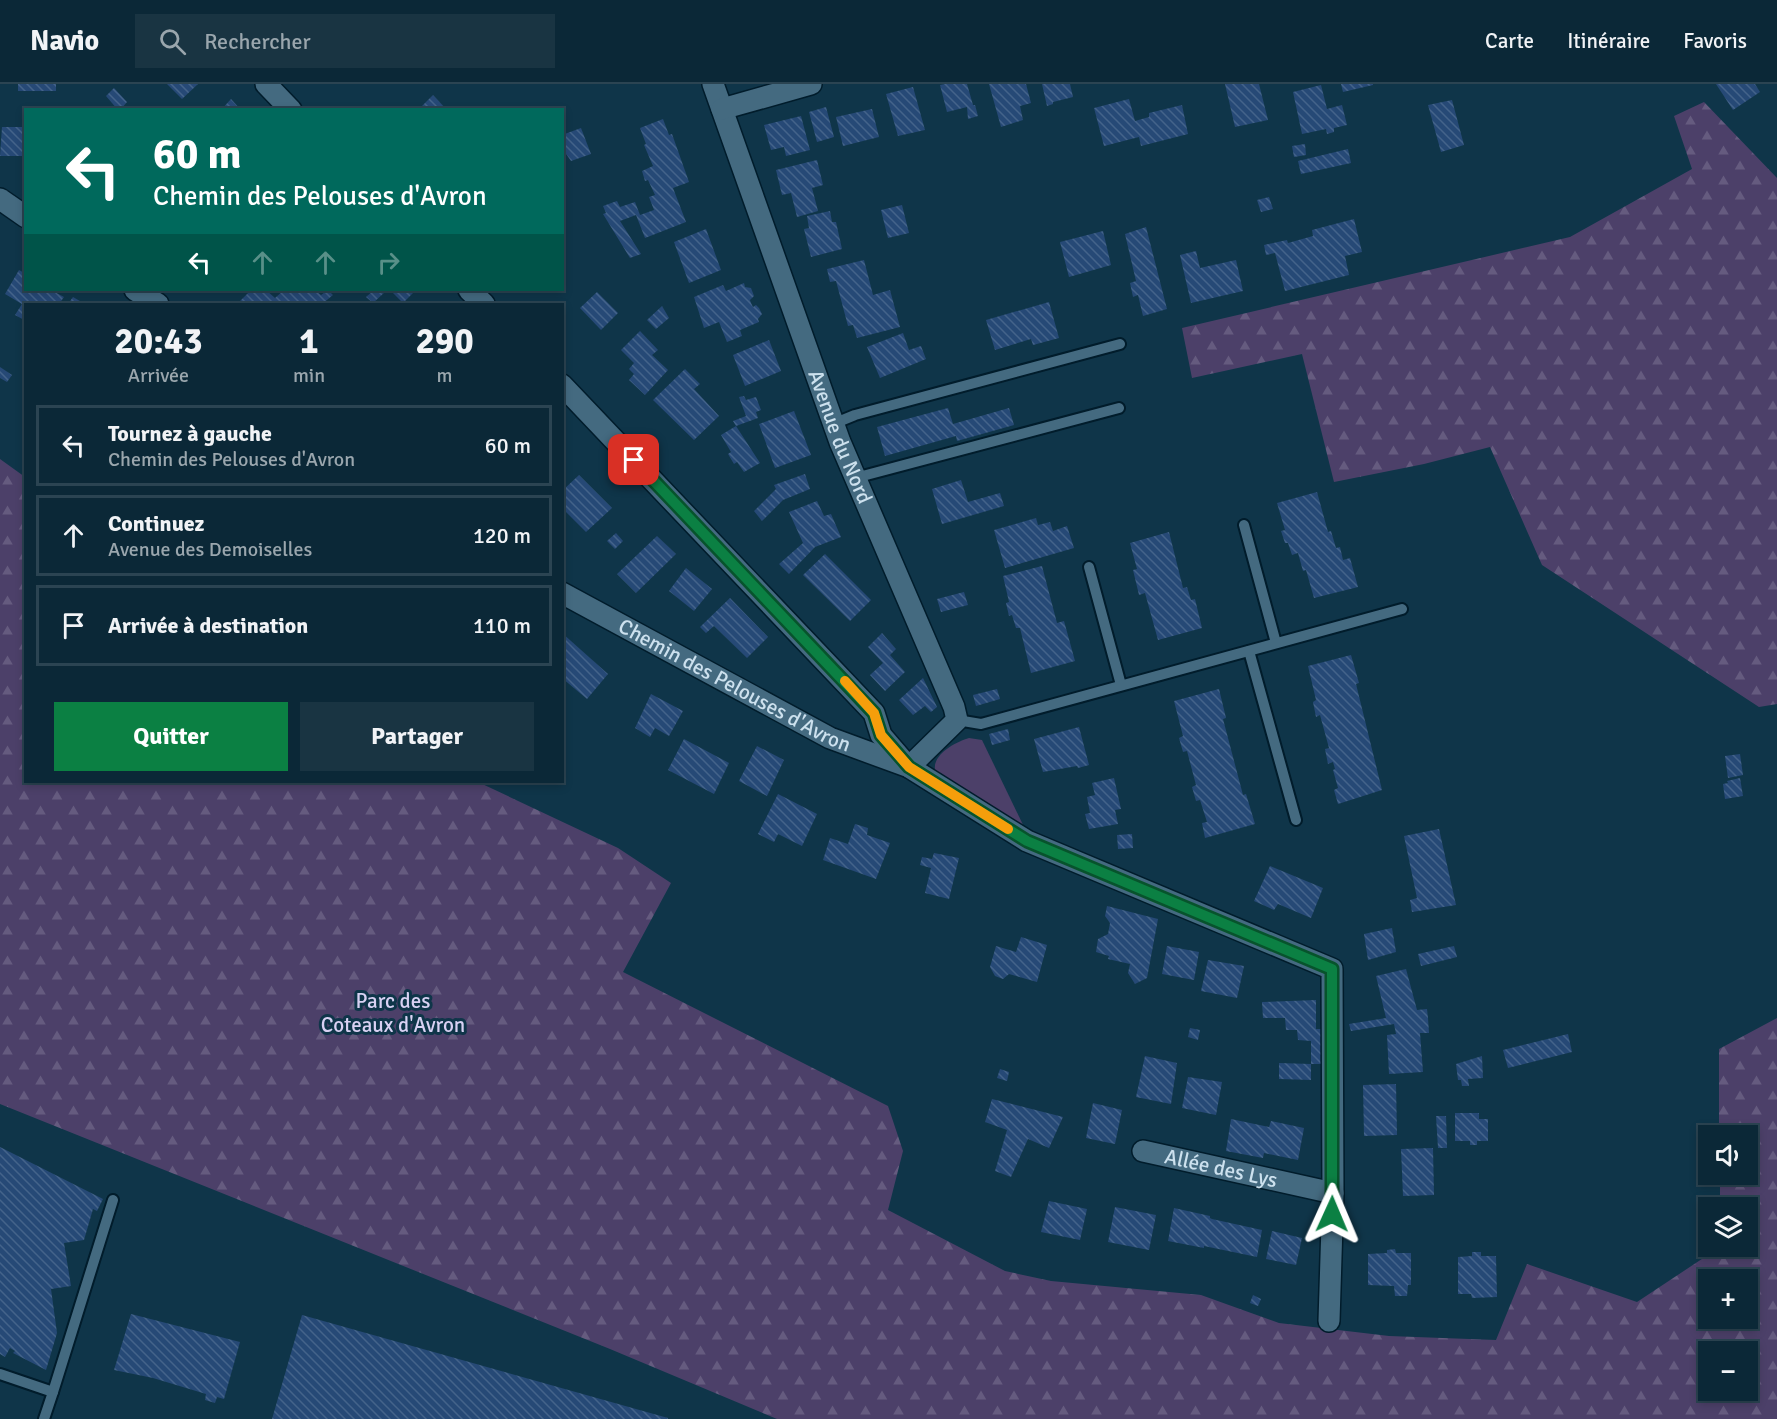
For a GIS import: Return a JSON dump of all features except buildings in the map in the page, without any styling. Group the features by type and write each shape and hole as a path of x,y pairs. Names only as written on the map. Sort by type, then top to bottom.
{"street":[{"path":"266,84 289,108"},
{"name":"Avenue du Nord","path":"713,84 833,424 954,707 957,720"},
{"path":"722,109 811,84"},
{"path":"0,199 24,216"},
{"path":"137,291 156,303"},
{"path":"470,291 483,303"},
{"path":"564,387 874,713 881,735 909,767 957,720"},
{"name":"Chemin des Pelouses d'Avron","path":"564,594 830,738 909,767 1027,841 1332,969 1333,1193"},
{"name":"Allée des Lys","path":"1143,1151 1333,1193"},
{"path":"1329,1321 1333,1193"}],"lane":[{"path":"833,424 1120,344"},
{"path":"855,478 1119,408"},
{"path":"1244,525 1276,644"},
{"path":"1089,567 1121,686"},
{"path":"957,720 981,724 1402,609"},
{"path":"1249,651 1296,820"},
{"path":"44,1419 113,1200"},
{"path":"0,1374 53,1392"}],"green space":[{"path":"1704,102 1777,178 1777,704 1759,707 1542,565 1490,447 1424,464 1334,482 1302,354 1192,378 1182,328 1570,237 1692,169 1674,116"},
{"name":"Parc des Coteaux d'Avron","path":"0,459 24,476 24,783 480,783 618,848 671,883 623,972 888,1106 903,1151 888,1210 1005,1271 1051,1281 1201,1295 1279,1323 1389,1336 1496,1340 1527,1264 1637,1302 1705,1257 1758,1257 1758,1197 1720,1197 1720,1185 1758,1185 1758,1125 1719,1125 1719,1049 1777,1018 1777,1419 777,1419 610,1349 0,1104"},
{"path":"969,738 982,740 1025,829 936,773 936,761 940,756 951,746"}],"slow traffic":[{"path":"845,681 874,713 881,735 909,767 1008,829"}],"route":[{"path":"634,460 874,713 881,735 909,767 1027,841 1332,969 1332,1214"}]}
